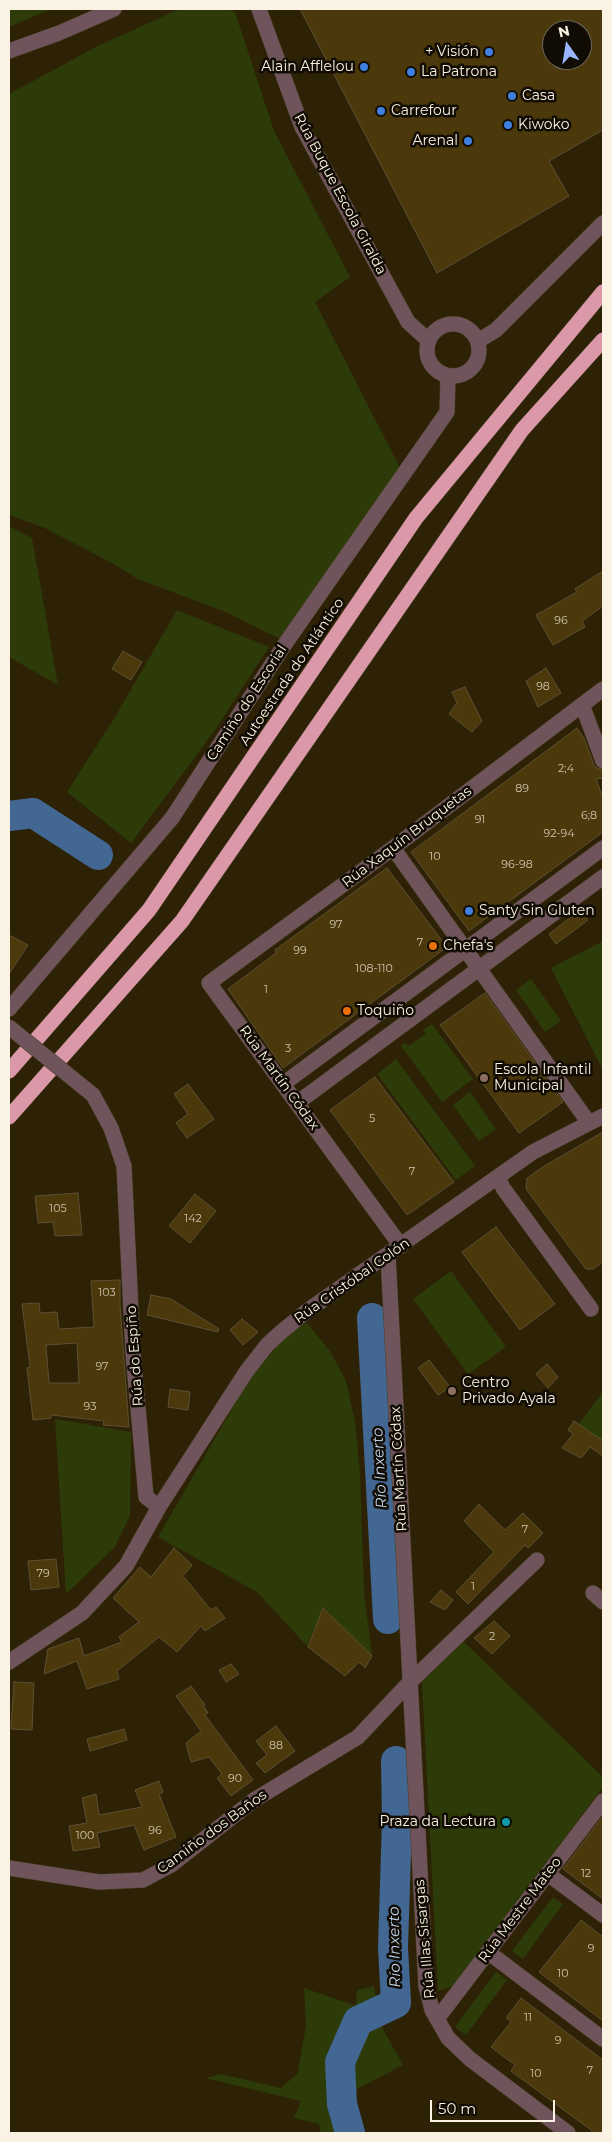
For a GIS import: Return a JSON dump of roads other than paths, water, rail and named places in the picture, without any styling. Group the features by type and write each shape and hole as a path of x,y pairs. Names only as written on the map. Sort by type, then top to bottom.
{"highway":[{"name":"Autoestrada do Atlántico","path":"9,1071 149,910 416,518 603,292"},
{"path":"9,1117 182,921 522,430 603,340"}],"street":[{"path":"9,51 59,33 114,9"},
{"name":"Rúa Buque Escola Giralda","path":"260,9 302,127 408,322 429,341"},
{"path":"478,341 496,330 603,223"},
{"path":"456,324 465,327 472,332 478,341 480,350 478,361 473,368 463,375 448,376 442,374 431,365 427,356 429,341 437,330 447,325 456,324"},
{"name":"Camiño do Escorial","path":"9,1010 172,818 285,644 447,412 448,376"},
{"name":"Rúa Xaquín Bruquetas","path":"209,983 583,707 603,689"},
{"path":"583,707 603,761"},
{"path":"394,848 589,1123"},
{"path":"283,1084 603,848"},
{"path":"297,1103 603,877"},
{"name":"Rúa Martín Códax","path":"209,983 402,1246"},
{"name":"Rúa do Espiño","path":"9,1027 93,1095 111,1128 124,1166 133,1353 146,1497 158,1506"},
{"name":"Rúa Cristóbal Colón","path":"158,1506 246,1372 267,1345 292,1322 533,1152 603,1116"},
{"path":"498,1177 502,1188 591,1309"},
{"name":"Rúa Martín Códax","path":"388,1255 410,1682"},
{"path":"9,1662 82,1613 126,1566 158,1506"},
{"name":"Camiño dos Baños","path":"9,1868 99,1882 143,1880 171,1865 254,1800 358,1737 410,1682 537,1560"},
{"name":"Rúa Illas Sisargas","path":"410,1682 426,1986 432,2010 448,2038 470,2059 568,2133"},
{"name":"Rúa Mestre Mateo","path":"437,2019 603,1801"},
{"path":"548,1874 603,1915"},
{"path":"488,1952 603,2039"}],"waterway":[{"name":"Río Inxerto","path":"9,816 33,813 98,855"},
{"name":"Río Inxerto","path":"372,1318 388,1619"},
{"name":"Río Inxerto","path":"350,2133 342,2104 340,2062 358,2021 396,2003 393,1947 397,1821 396,1761"}],"place":[{"name":"+ Visión","path":"489,52"},
{"name":"Alain Afflelou","path":"364,67"},
{"name":"La Patrona","path":"411,72"},
{"name":"Casa","path":"512,96"},
{"name":"Carrefour","path":"381,111"},
{"name":"Kiwoko","path":"508,125"},
{"name":"Arenal","path":"468,141"},
{"name":"Santy Sin Gluten","path":"469,911"},
{"name":"Chefa's","path":"433,946"},
{"name":"Toquiño","path":"347,1011"},
{"name":"Escola Infantil Municipal","path":"484,1078"},
{"name":"Centro Privado Ayala","path":"452,1391"},
{"name":"Praza da Lectura","path":"506,1822"}]}
